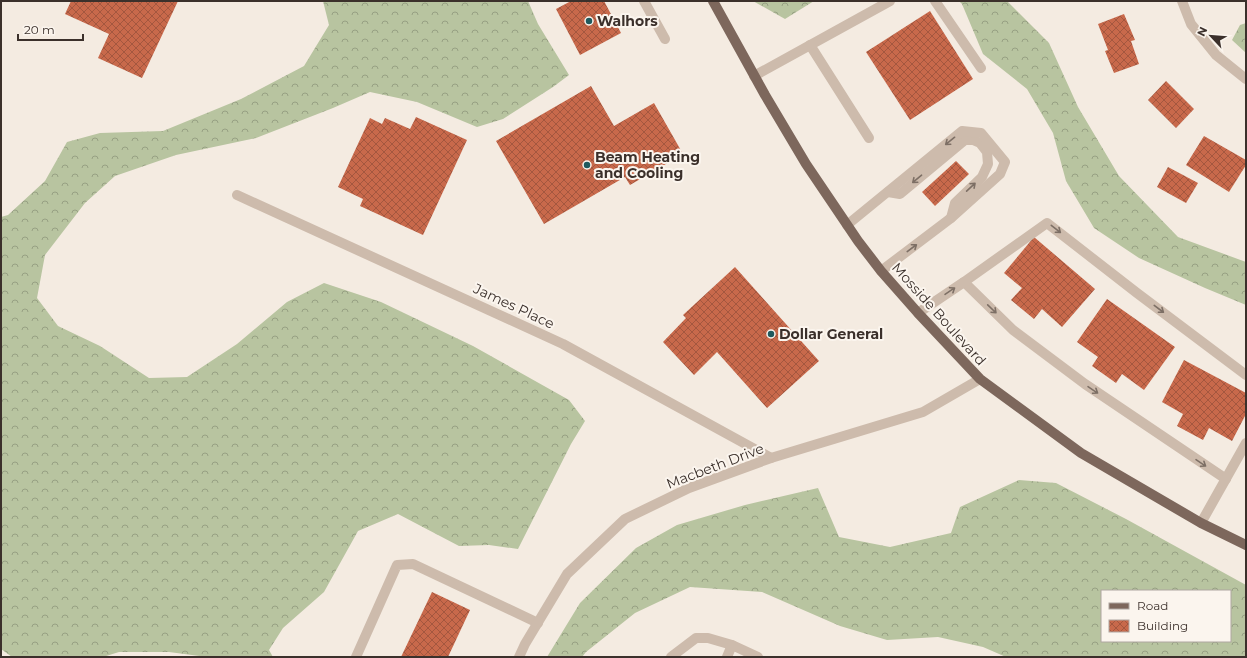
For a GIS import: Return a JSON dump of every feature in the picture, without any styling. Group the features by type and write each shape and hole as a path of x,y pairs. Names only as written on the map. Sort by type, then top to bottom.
{"main road":[{"name":"Mosside Boulevard","path":"713,1 754,76 806,164 847,225 881,271 980,379 1081,453 1201,523 1246,546"}],"street":[{"path":"644,1 665,39"},
{"path":"754,76 890,1"},
{"path":"935,1 981,68"},
{"path":"1182,1 1190,24 1216,55 1246,79"},
{"path":"810,45 869,138"},
{"path":"847,225 962,131 981,133 1005,162 1000,174 951,218 881,271"},
{"path":"888,192 900,194 965,140 973,140 980,143 987,152 988,164 982,177 955,202 951,218"},
{"name":"James Place","path":"237,194 563,344 771,458"},
{"path":"918,313 1047,223 1143,298 1246,375"},
{"path":"964,282 1013,330 1085,384 1226,479"},
{"name":"Macbeth Drive","path":"519,657 525,644 567,574 625,519 690,488 771,458 923,412 980,379"},
{"path":"1201,523 1246,443"},
{"path":"356,657 397,565 413,564 538,623"},
{"path":"671,657 696,638 708,638 732,645 758,657"},
{"path":"727,657 732,645"}],"green space":[{"path":"323,1 528,1 538,24 569,75 503,119 477,127 417,102 370,92 256,138 176,155 115,176 85,203 45,255 37,298 58,326 100,346 149,378 187,377 237,344 287,302 324,283 381,302 473,346 569,400 585,421 571,444 518,549 489,545 459,546 398,514 358,531 324,592 283,628 269,650 273,657 207,657 169,652 119,652 103,657 12,657 1,649 1,217 8,215 45,181 67,142 100,133 163,131 241,99 304,66 329,25"},
{"path":"753,1 814,1 785,19"},
{"path":"959,1 1007,1 1049,43 1078,107 1119,176 1178,237 1246,262 1246,305 1139,258 1094,228 1066,181 1053,133 1027,89 983,54 962,4"},
{"path":"1246,23 1246,53 1232,40 1240,25"},
{"path":"1019,480 1056,483 1126,519 1246,585 1246,657 1006,657 983,647 938,637 887,640 840,626 762,592 690,587 635,613 586,652 582,657 547,657 580,603 636,548 677,525 745,505 818,488 839,537 890,547 951,533 960,507"}],"building":[{"path":"71,1 178,1 142,78 98,58 109,34 65,14"},
{"name":"Walhors","path":"571,1 604,1 621,33 580,55 556,9"},
{"path":"930,11 973,79 910,120 866,52"},
{"path":"1124,14 1135,40 1131,41 1139,64 1114,73 1105,51 1108,50 1098,24"},
{"path":"1166,81 1194,109 1176,128 1148,100"},
{"name":"Beam Heating and Cooling","path":"591,86 614,126 654,103 683,154 630,185 625,177 544,224 496,141"},
{"path":"416,117 467,140 423,235 360,206 363,199 338,187 370,118 382,124 385,118 410,129"},
{"path":"1204,136 1246,160 1246,165 1229,192 1186,165"},
{"path":"956,161 969,174 935,206 922,192"},
{"path":"1168,167 1198,183 1186,203 1157,187"},
{"path":"1034,237 1095,289 1062,327 1042,309 1034,319 1011,300 1022,288 1004,273"},
{"path":"735,267 819,361 767,408 717,352 694,375 663,342 686,318 683,315"},
{"path":"1107,299 1175,347 1144,390 1122,374 1116,383 1092,366 1098,357 1077,342"},
{"path":"1184,360 1246,393 1246,414 1232,441 1209,428 1203,440 1177,426 1183,414 1162,402"},
{"path":"432,592 470,610 448,657 401,657"}],"place":[{"name":"Walhors","path":"589,21"},
{"name":"Beam Heating and Cooling","path":"587,165"},
{"name":"Dollar General","path":"771,334"}]}
